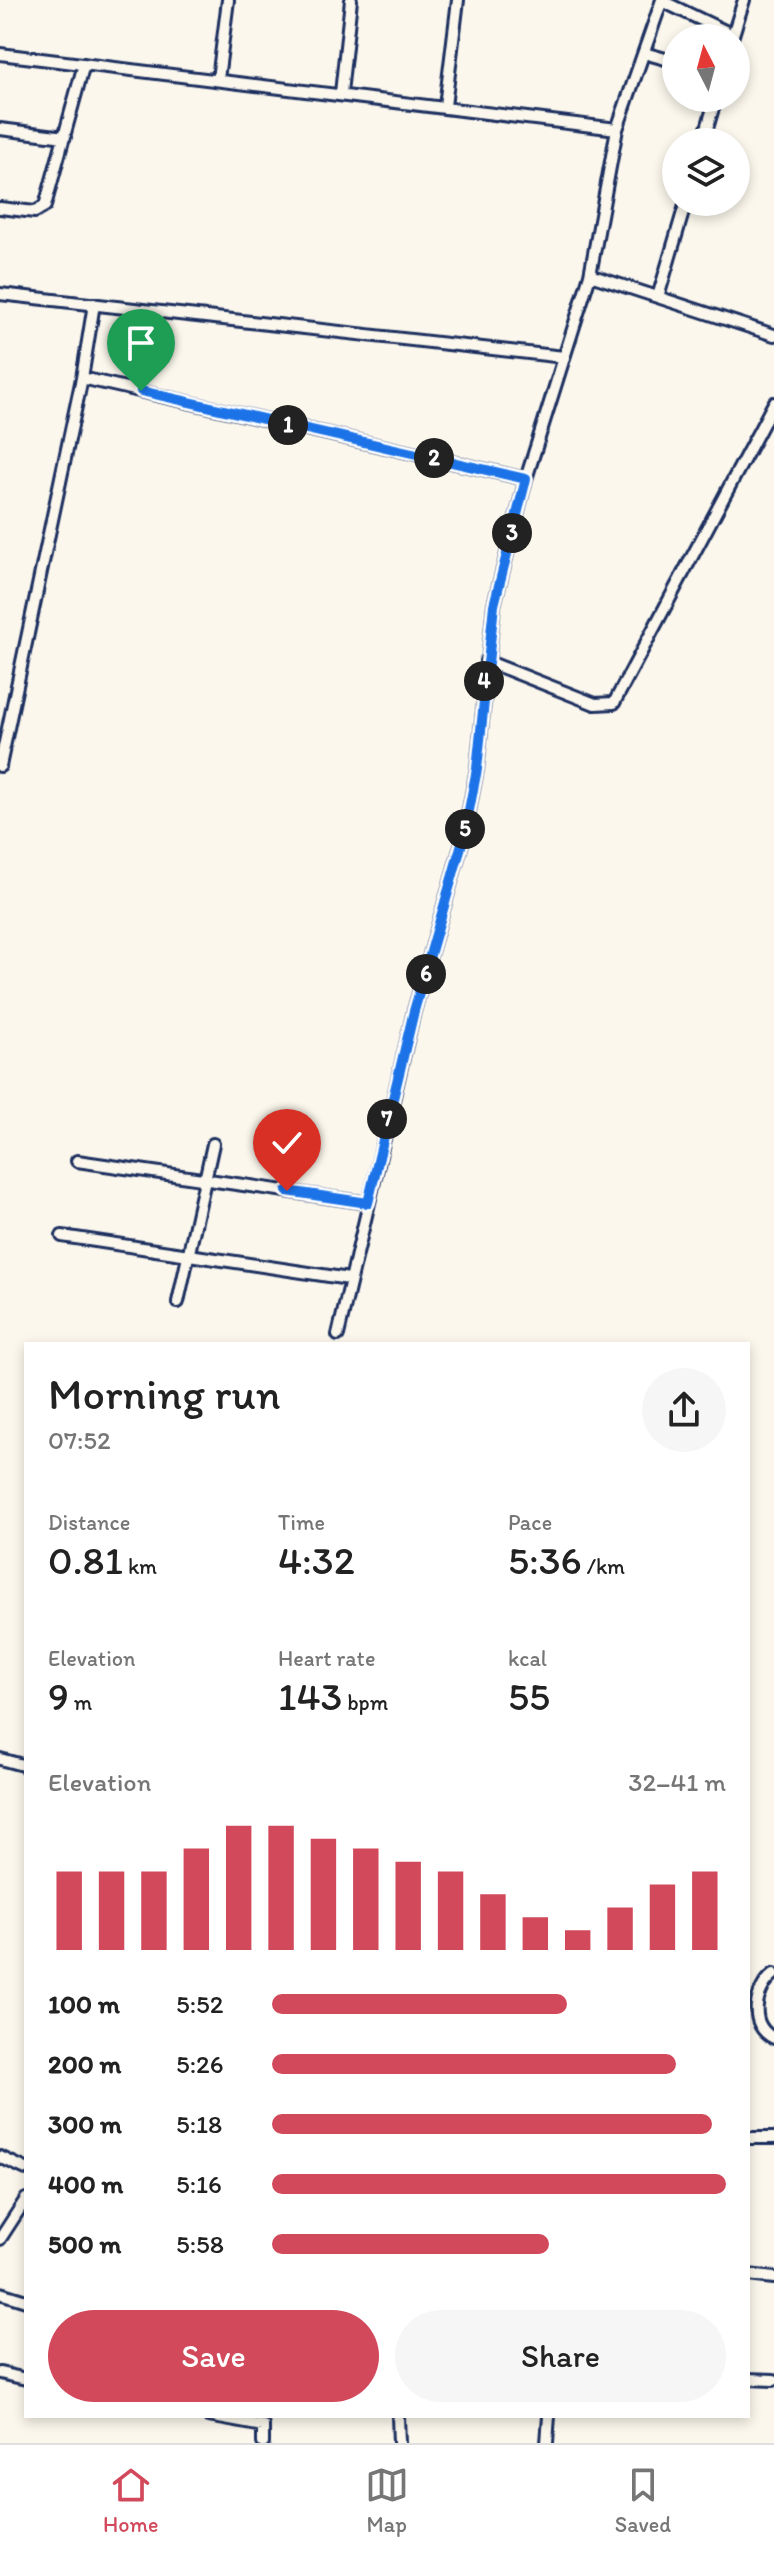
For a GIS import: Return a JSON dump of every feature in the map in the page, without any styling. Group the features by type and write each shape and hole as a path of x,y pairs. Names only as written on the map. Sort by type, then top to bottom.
{"street":[{"path":"218,79 228,0"},
{"path":"341,93 351,0"},
{"path":"445,106 458,0"},
{"path":"338,1335 414,1011 464,836 477,769 494,605 526,479 590,275 617,129 662,0 709,24"},
{"path":"737,24 744,0"},
{"path":"644,53 662,58"},
{"path":"0,54 341,93 617,129"},
{"path":"0,208 35,212 45,206 84,64"},
{"path":"0,129 65,137"},
{"path":"658,297 682,216"},
{"path":"590,275 774,335"},
{"path":"0,294 564,357"},
{"path":"0,766 82,378 94,304"},
{"path":"82,378 526,479"},
{"path":"486,661 595,704 614,703 774,403"},
{"path":"178,1302 213,1144"},
{"path":"77,1161 368,1203"},
{"path":"62,1236 349,1279"},
{"path":"0,1759 24,1765"},
{"path":"774,1974 763,1982 757,2001 759,2024 765,2034 774,2038"},
{"path":"750,2138 774,2138"},
{"path":"0,2157 24,2168"},
{"path":"0,2239 24,2202"},
{"path":"0,2215 11,2222"},
{"path":"750,2275 774,2278"},
{"path":"0,2293 24,2300"},
{"path":"0,2373 24,2379"},
{"path":"750,2379 774,2380"},
{"path":"230,2418 264,2421 263,2443"},
{"path":"398,2418 399,2443"},
{"path":"547,2443 549,2418"}],"route":[{"path":"141,391 526,479 494,605 477,769 464,836 414,1011 368,1203 287,1191"}]}
